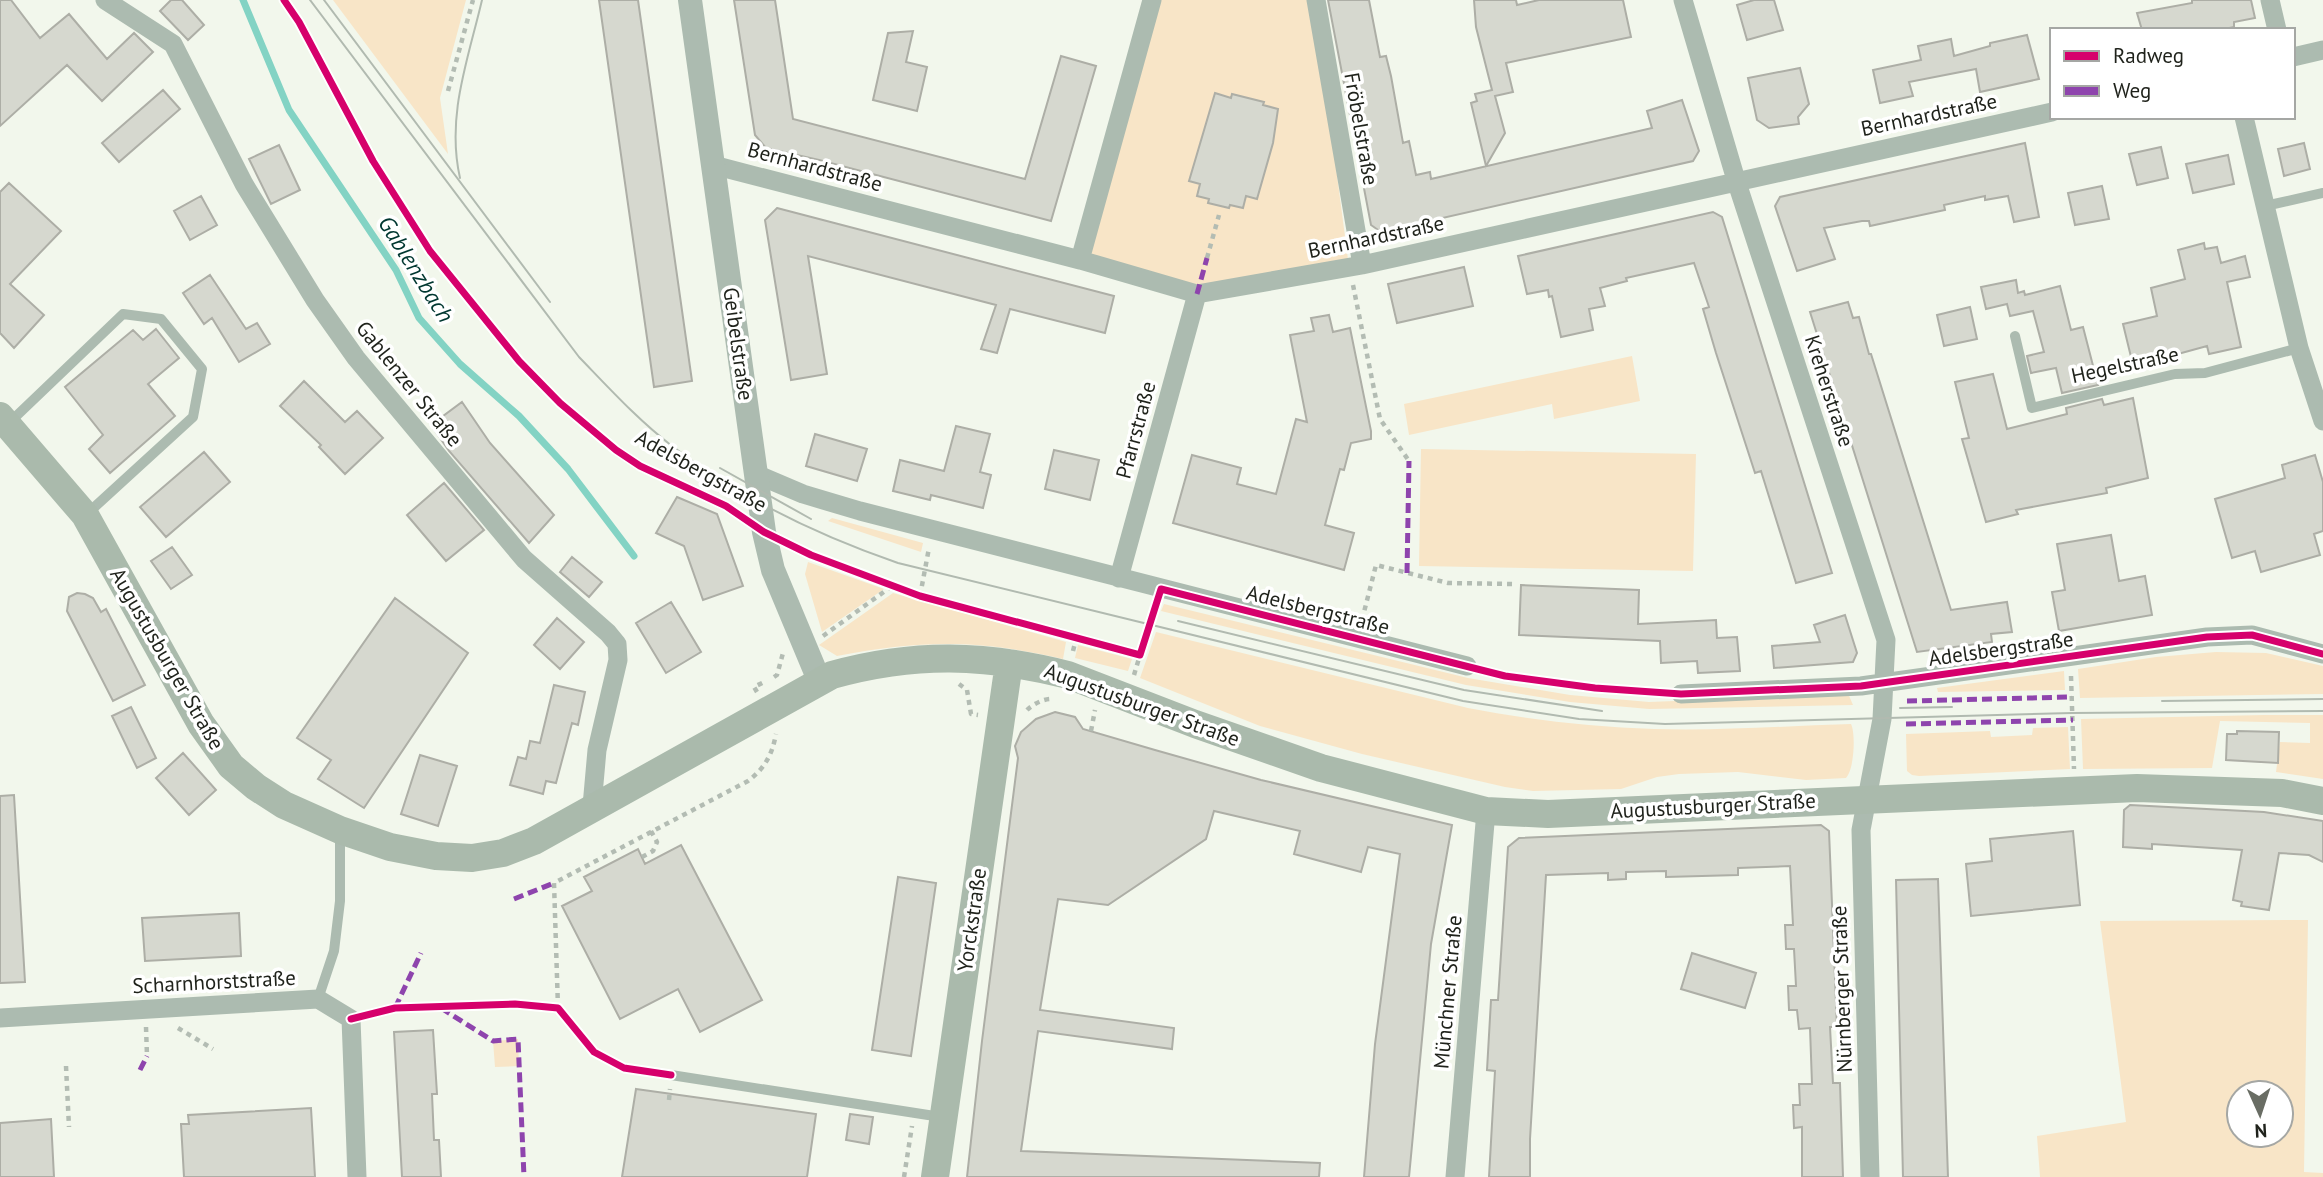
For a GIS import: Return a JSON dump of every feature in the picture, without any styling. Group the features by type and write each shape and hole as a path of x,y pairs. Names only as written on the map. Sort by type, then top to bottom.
{"main road":[{"name":"Augustusburger Straße","path":"4,420 85,515 201,723 231,766 284,805 340,830 390,847 436,856 472,858 503,853 534,841 819,680 864,666 913,659 958,657 1009,663 1068,675 1313,766 1486,811 1548,814 2137,788 2282,793 2323,801"},
{"name":"Yorckstraße","path":"935,1177 1009,663"}],"street":[{"name":"Gablenzer Straße","path":"105,0 173,44 244,184 315,300 356,358 524,559 617,644 618,660 597,750 593,806"},
{"name":"Geibelstraße","path":"690,0 764,532 773,570 819,680"},
{"path":"1080,260 1152,0"},
{"name":"Fröbelstraße","path":"1316,0 1356,266"},
{"name":"Kreherstraße","path":"1683,0 1736,180 1886,640 1886,684 1882,719 1865,800"},
{"path":"2270,0 2277,28"},
{"path":"2295,57 2323,50"},
{"name":"Bernhardstraße","path":"713,164 1080,260 1197,294 1356,266 2050,112"},
{"path":"2244,119 2299,348 2323,421"},
{"name":"Pfarrstraße","path":"1118,578 1197,294"},
{"name":"Adelsbergstraße","path":"757,474 803,494 860,511 1467,666"},
{"name":"Adelsbergstraße","path":"1681,694 1886,684 2207,637 2252,635 2323,654"},
{"name":"Nürnberger Straße","path":"1865,800 1861,830 1870,1177"},
{"name":"Münchner Straße","path":"1455,1177 1486,811"},
{"name":"Scharnhorststraße","path":"0,1018 318,999 351,1019"},
{"path":"351,1019 357,1177"}],"lane":[{"path":"2265,206 2323,193"},
{"path":"4,420 123,314 161,319 202,369 193,417 85,515"},
{"name":"Hegelstraße","path":"2015,336 2032,408 2175,374 2205,373 2299,348"},
{"name":"Adelsbergstraße","path":"616,450 640,466 726,506 764,532"},
{"path":"318,999 334,951 340,901 340,830"},
{"path":"671,1075 943,1117"}],"path":[{"path":"448,90 472,0"},
{"path":"1207,258 1219,215"},
{"path":"1356,266 1380,419 1409,461"},
{"path":"920,596 928,553"},
{"path":"1358,638 1376,565 1448,583 1513,584"},
{"path":"804,645 824,636 892,586"},
{"path":"2070,656 2074,790"},
{"path":"1467,666 1505,676 1681,694"},
{"path":"955,681 967,690 971,714 1017,721 1030,706 1049,699 1061,700"},
{"path":"1091,731 1094,717"},
{"path":"642,858 653,851 657,842 651,831 554,883 558,1008 594,1052 624,1068 671,1075"},
{"path":"351,1019 395,1008 515,1004 558,1008"},
{"path":"66,1066 69,1127"},
{"path":"904,1177 914,1113"}],"shaded area":[{"path":"333,0 466,0 440,98 448,154"},
{"path":"1152,0 1314,0 1349,267 1197,294 1080,260"},
{"path":"1632,356 1640,401 1554,419 1552,404 1409,435 1404,404"},
{"path":"1421,449 1696,454 1693,571 1419,566"},
{"path":"832,518 923,543 921,552 828,521"},
{"path":"808,562 884,589 822,632 805,574"},
{"path":"893,593 1066,642 1063,659 1004,648 950,644 896,647 837,656 819,645"},
{"path":"1164,604 1468,678 1570,695 1649,702 1847,691 1853,705 1649,709 1570,702 1466,685 1161,611"},
{"path":"1156,632 1468,708 1537,719 1654,729 1851,724 1852,760 1846,778 1806,780 1738,772 1657,777 1621,789 1533,791 1505,787 1362,754 1260,726 1140,678"},
{"path":"1078,645 1132,659 1128,671 1075,658"},
{"path":"2216,652 2266,653 2323,666 2323,694 2080,698 2078,669 2156,657"},
{"path":"2064,671 2065,690 1938,692 1937,688"},
{"path":"2323,715 2323,779 2276,772 2280,742 2310,743 2310,723 2220,721 2212,768 2083,769 2081,719"},
{"path":"2068,727 2070,769 1919,776 1907,771 1906,734 1990,731 1991,737 2032,735 2033,728"},
{"path":"2308,920 2304,1172 2323,1173 2323,1177 2040,1177 2037,1136 2126,1122 2100,921"},
{"path":"518,1039 519,1066 495,1067 493,1041"}],"building":[{"path":"0,0 11,0 40,38 69,14 107,59 134,33 153,52 102,101 67,65 0,126"},
{"path":"171,0 182,0 204,25 188,40 160,11"},
{"path":"599,0 638,0 692,381 654,387"},
{"path":"734,0 775,0 793,119 1025,179 1061,56 1096,66 1051,221 766,148 755,135"},
{"path":"1328,0 1369,0 1380,57 1386,56 1391,76 1403,143 1409,141 1416,175 1430,172 1431,179 1652,128 1647,111 1682,100 1699,151 1693,161 1381,232 1371,225"},
{"path":"1474,0 1516,0 1517,5 1539,0 1623,0 1631,37 1506,63 1513,92 1495,96 1505,133 1486,166 1471,103 1477,101 1475,94 1492,90 1476,27"},
{"path":"1754,0 1774,0 1783,30 1747,40 1737,5"},
{"path":"2192,0 2251,0 2255,18 2234,22 2234,27 2229,28 2141,28 2137,13 2192,3"},
{"path":"913,31 906,62 927,67 917,111 873,100 888,33"},
{"path":"2027,35 2039,79 1980,92 1976,69 1909,82 1913,96 1880,103 1873,70 1921,60 1918,46 1951,39 1954,56 1990,46 1990,43"},
{"path":"1800,68 1809,104 1798,117 1799,124 1769,128 1757,120 1748,78"},
{"path":"163,90 180,109 119,162 102,143"},
{"path":"1215,93 1264,102 1263,105 1278,109 1273,143 1257,199 1246,196 1243,208 1208,203 1209,199 1197,196 1200,184 1189,181"},
{"path":"2025,143 2039,217 2014,222 2008,196 1985,200 1985,196 1944,205 1945,210 1870,226 1869,221 1862,221 1824,228 1835,259 1797,271 1775,206 1780,197"},
{"path":"2304,143 2310,169 2284,176 2278,149"},
{"path":"279,145 300,190 271,204 249,159"},
{"path":"2161,147 2168,178 2137,185 2129,154"},
{"path":"2228,155 2234,184 2193,193 2186,164"},
{"path":"9,183 61,231 10,284 44,315 14,348 0,333 0,192"},
{"path":"2102,186 2109,219 2075,225 2068,193"},
{"path":"201,196 217,225 190,240 174,211"},
{"path":"777,208 1114,296 1105,333 1010,309 997,353 981,349 996,305 808,256 827,374 791,380 765,220"},
{"path":"1713,212 1722,217 1832,573 1796,583 1761,471 1755,473 1716,353 1703,309 1709,307 1694,263 1626,278 1627,281 1600,288 1605,306 1589,309 1593,330 1561,337 1552,296 1549,297 1548,290 1527,294 1518,256"},
{"path":"2204,243 2205,249 2217,247 2221,263 2245,256 2250,277 2227,282 2241,347 2209,354 2207,346 2167,357 2166,353 2132,361 2123,324 2157,316 2151,288 2185,279 2178,250"},
{"path":"1464,267 1473,306 1397,323 1388,284"},
{"path":"210,275 246,329 257,323 270,344 239,362 212,318 204,324 183,293"},
{"path":"2016,280 2018,293 2024,291 2025,295 2060,286 2071,330 2083,327 2098,385 2062,393 2056,368 2031,373 2027,356 2044,352 2033,311 2010,316 2007,304 1986,309 1981,287"},
{"path":"1848,302 1853,318 1859,317 1951,610 2007,602 2012,632 1991,634 1992,642 1917,652 1810,312"},
{"path":"1970,307 1977,339 1944,346 1937,315"},
{"path":"1329,315 1333,332 1350,328 1371,431 1371,439 1351,443 1344,470 1340,469 1325,525 1354,533 1344,570 1173,523 1192,455 1241,468 1237,484 1276,494 1296,419 1307,422 1290,335 1314,331 1311,318"},
{"path":"156,329 179,358 148,384 175,416 110,473 89,449 103,435 65,387 133,330 143,340"},
{"path":"1993,374 2007,429 2067,414 2066,408 2102,399 2104,405 2133,398 2148,478 2106,488 2107,493 2016,510 2018,514 1986,522 1962,439 1969,438 1955,382"},
{"path":"304,381 345,422 357,411 383,438 345,474 319,447 321,445 280,406"},
{"path":"462,402 490,443 554,515 529,543 449,451 431,425"},
{"path":"956,426 990,434 980,472 991,475 983,508 931,495 930,500 893,491 900,460 944,471"},
{"path":"815,434 867,449 857,481 806,466"},
{"path":"1054,450 1099,460 1090,500 1045,489"},
{"path":"204,452 230,482 166,537 140,507"},
{"path":"2315,455 2323,482 2323,531 2314,534 2320,555 2261,572 2255,551 2232,558 2215,499 2285,478 2282,465"},
{"path":"444,483 484,530 446,561 407,515"},
{"path":"677,497 717,514 743,586 703,600 684,546 656,533"},
{"path":"2111,535 2119,581 2145,576 2152,615 2059,631 2052,592 2065,590 2057,544"},
{"path":"172,547 192,575 171,589 151,561"},
{"path":"572,557 602,582 589,597 560,572"},
{"path":"1521,585 1639,590 1638,624 1716,620 1717,638 1737,637 1740,671 1698,673 1697,661 1661,663 1660,641 1519,635"},
{"path":"77,593 93,598 101,612 106,609 145,685 113,701 67,611 69,597"},
{"path":"395,598 468,653 364,808 318,779 331,760 297,738"},
{"path":"671,602 701,652 666,673 636,623"},
{"path":"1845,615 1857,653 1853,662 1774,668 1772,646 1820,642 1814,625"},
{"path":"557,618 584,642 560,669 534,645"},
{"path":"554,685 585,692 578,725 572,723 556,783 546,781 543,794 510,785 518,757 526,759 530,741 540,743"},
{"path":"131,707 156,758 137,768 112,716"},
{"path":"1055,712 1075,717 1083,729 1155,750 1261,780 1452,825 1431,944 1409,1177 1364,1177 1375,1044 1400,854 1368,847 1361,872 1294,854 1300,831 1214,811 1206,839 1108,905 1058,899 1040,1010 1174,1028 1172,1049 1038,1031 1021,1151 1320,1163 1319,1177 967,1177 1018,758 1015,746 1021,732 1036,719"},
{"path":"2237,731 2279,732 2278,763 2226,760 2227,734 2237,734"},
{"path":"183,753 216,790 189,815 156,778"},
{"path":"420,755 457,766 438,826 401,814"},
{"path":"14,795 25,982 0,983 0,796"},
{"path":"2130,805 2264,812 2323,821 2323,862 2309,855 2279,853 2269,910 2241,906 2242,902 2233,900 2242,850 2152,844 2152,849 2123,847 2124,810"},
{"path":"1821,825 1829,831 1837,1027 1830,1027 1833,1083 1840,1083 1843,1177 1802,1177 1802,1127 1794,1128 1793,1105 1800,1105 1799,1084 1812,1084 1810,1028 1799,1029 1797,1010 1789,1010 1788,986 1796,986 1794,949 1786,949 1785,925 1793,925 1790,866 1738,868 1738,875 1666,877 1666,871 1626,872 1626,879 1608,880 1608,873 1546,875 1530,1177 1489,1177 1495,1071 1487,1070 1491,1000 1498,1000 1508,847 1519,838"},
{"path":"2073,831 2080,905 1971,916 1966,864 1992,861 1990,839"},
{"path":"681,845 762,1000 700,1032 678,989 620,1019 562,906 592,891 584,877 638,849 645,864"},
{"path":"898,877 936,883 911,1056 872,1050"},
{"path":"1938,879 1948,1177 1903,1177 1896,880"},
{"path":"239,913 241,956 145,961 142,918"},
{"path":"1692,953 1756,973 1745,1008 1681,989"},
{"path":"433,1030 437,1094 432,1094 434,1140 439,1140 441,1177 402,1177 394,1032"},
{"path":"636,1089 816,1114 807,1177 622,1177"},
{"path":"311,1108 315,1177 184,1177 181,1124 189,1124 188,1115"},
{"path":"850,1114 873,1117 869,1144 846,1140"},
{"path":"51,1119 54,1177 0,1177 0,1123"}],"waterway":[{"name":"Gablenzbach","path":"243,0 289,110 396,270 419,318 460,364 519,416 568,469 634,556"}],"tram line":[{"path":"310,0 579,357 636,415 698,465 752,499 809,528 898,563 1463,701 1579,719 1665,724 2072,713 2323,711"},
{"path":"324,0 550,302"},
{"path":"460,178 456,155 457,110 482,0"},
{"path":"720,468 811,519"},
{"path":"1178,621 1464,690 1602,711"},
{"path":"2162,701 2323,699"},
{"path":"1900,708 1952,707"}],"marked path":[{"path":"1197,294 1207,258"},
{"path":"1407,573 1409,461"},
{"path":"1907,701 2072,697"},
{"path":"1906,724 2073,720"},
{"path":"514,899 554,883"},
{"path":"395,1008 421,953"},
{"path":"441,1008 493,1041 518,1039 524,1177"},
{"path":"140,1070 147,1056"}],"cycle path":[{"path":"284,0 299,22 373,161 430,251 519,361 560,403 616,450 640,466 726,506 764,532 811,555 920,596 1140,655 1161,589 1505,676 1595,688 1681,694 1861,686 2207,637 2252,635 2323,654"},
{"path":"351,1019 395,1008 515,1004 558,1008 594,1052 624,1068 671,1075"}]}
